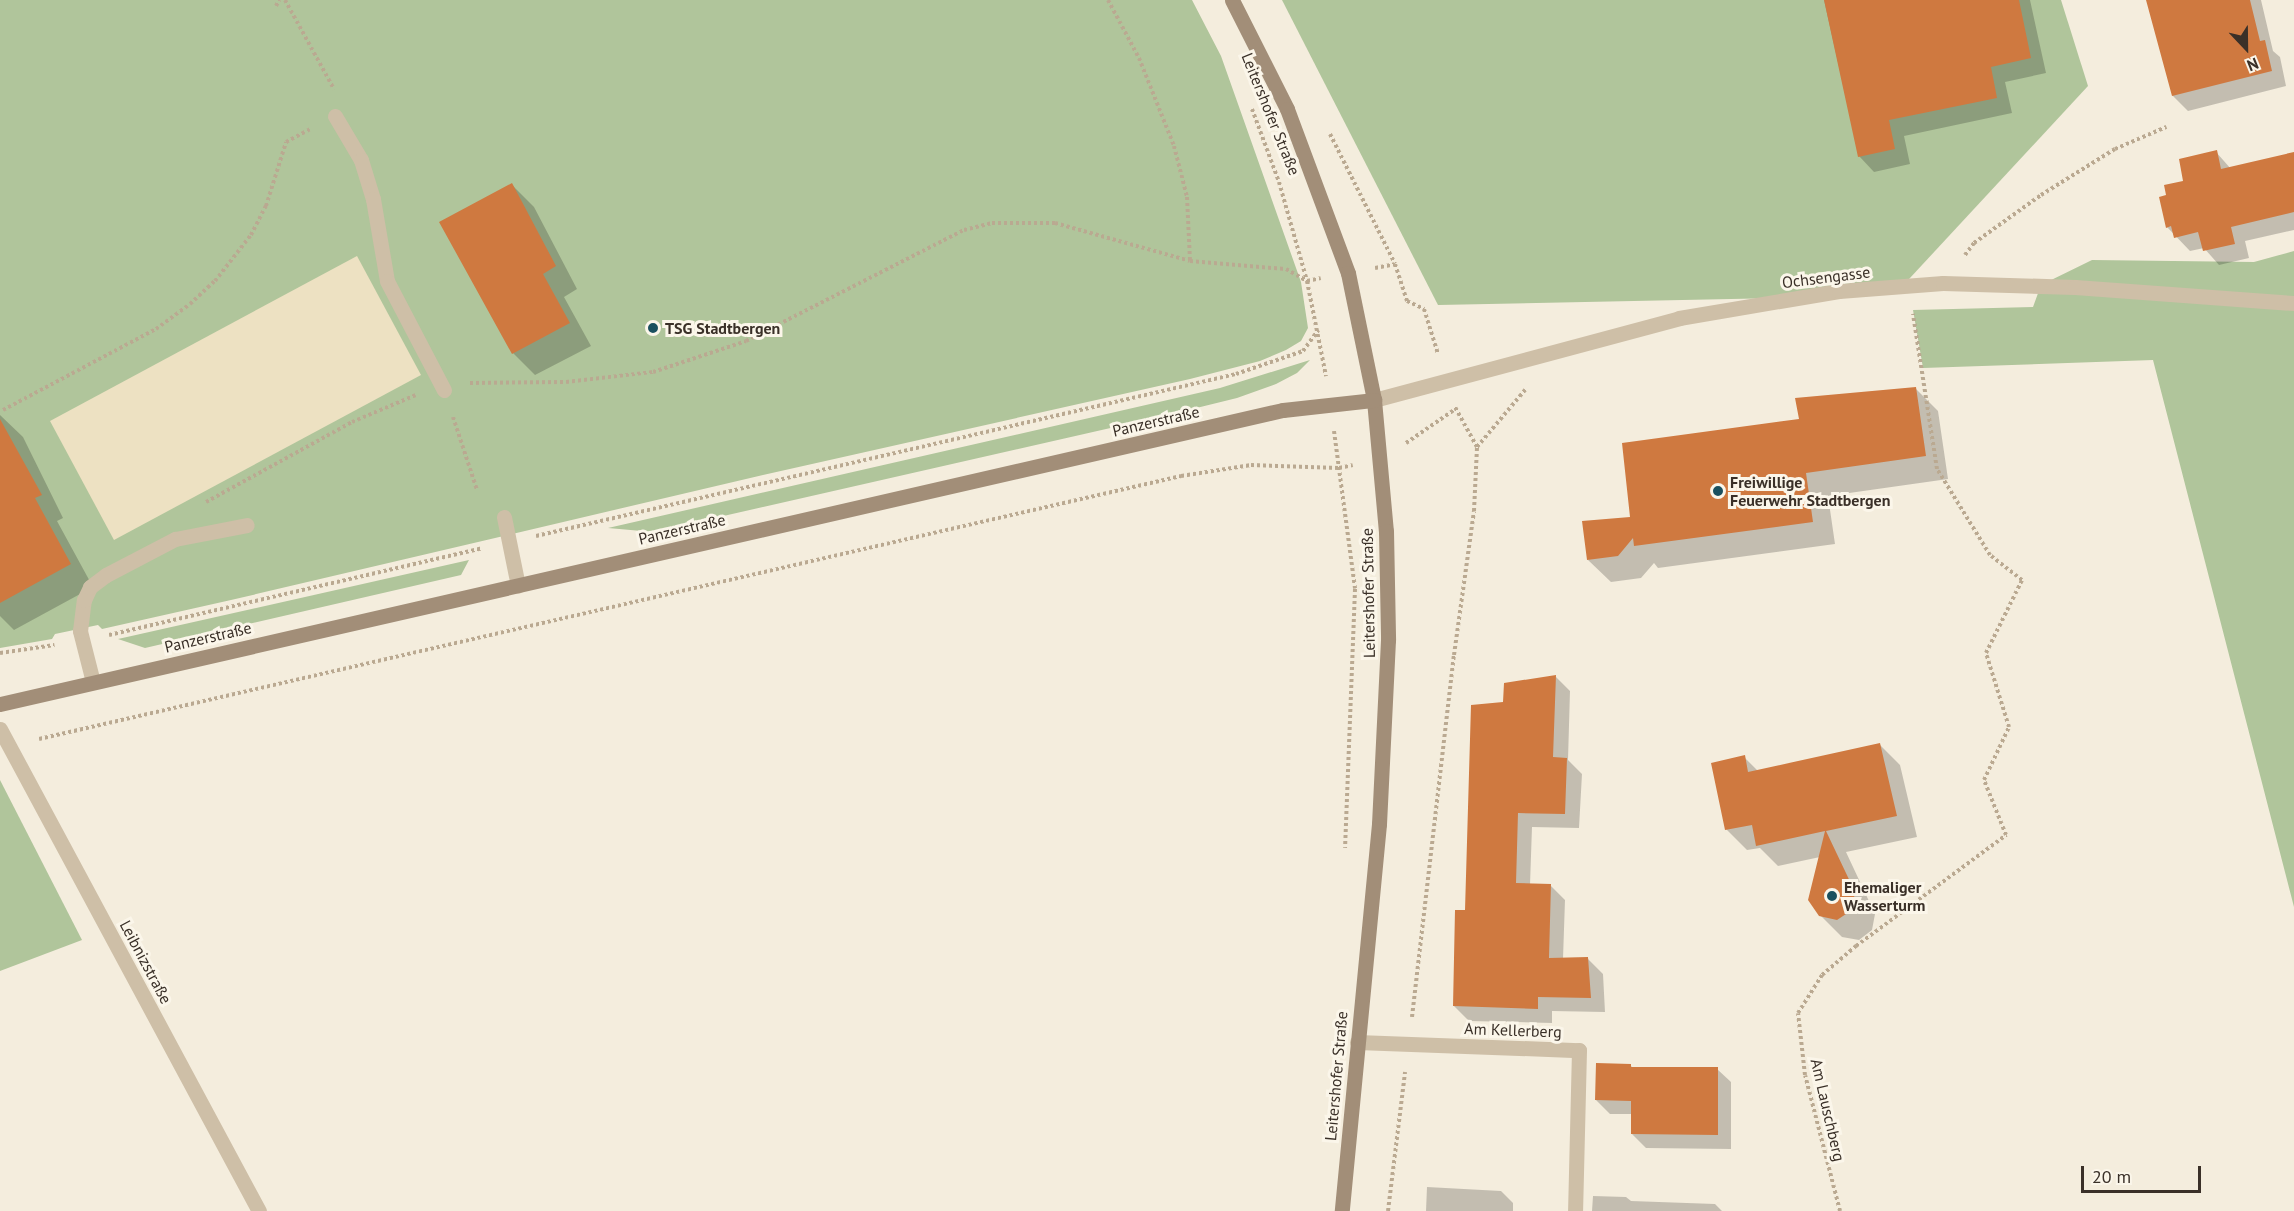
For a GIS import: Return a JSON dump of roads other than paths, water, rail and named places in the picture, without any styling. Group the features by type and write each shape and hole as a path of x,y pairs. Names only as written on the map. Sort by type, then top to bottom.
{"street":[{"name":"Leitershofer Straße","path":"1232,0 1287,109 1348,273 1374,400 1386,531 1388,640 1379,824 1342,1211"},
{"path":"335,116 361,160 373,199 387,281 444,390"},
{"name":"Ochsengasse","path":"1374,400 1679,318 1839,291 1943,283 2086,288 2294,303"},
{"name":"Panzerstraße","path":"0,704 1283,410 1374,400"},
{"path":"504,517 518,586"},
{"path":"93,681 82,641 84,600 90,587 106,575 175,539 247,525"},
{"name":"Leibnizstraße","path":"0,729 259,1211"},
{"name":"Am Kellerberg","path":"1357,1042 1579,1050 1575,1211"}],"place":[{"name":"TSG Stadtbergen","path":"653,328"},
{"name":"Freiwillige Feuerwehr Stadtbergen","path":"1718,491"},
{"name":"Ehemaliger Wasserturm","path":"1832,896"}]}
